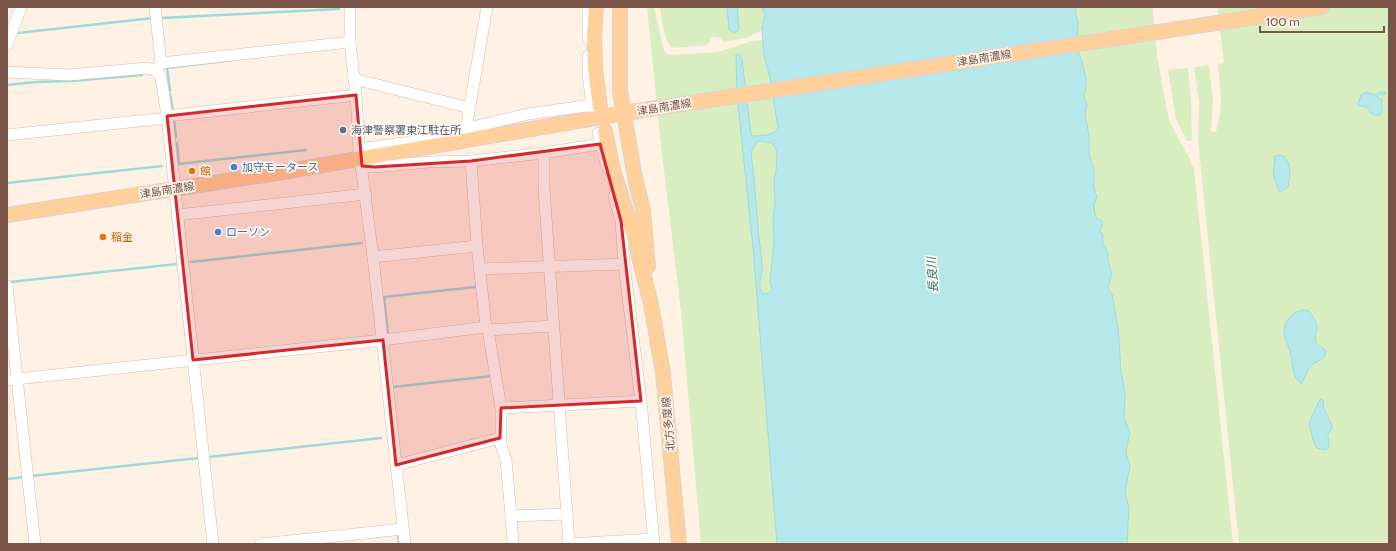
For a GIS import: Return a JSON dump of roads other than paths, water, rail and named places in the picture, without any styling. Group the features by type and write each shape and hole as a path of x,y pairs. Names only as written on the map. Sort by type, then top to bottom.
{"main road":[{"path":"596,7 594,36 596,110"},
{"path":"620,7 620,91 635,178 643,210 651,304"},
{"name":"津島南濃線","path":"7,215 277,173 361,157 624,113 1322,7"},
{"path":"601,136 633,233 651,304"},
{"name":"北方多度線","path":"651,304 663,373 679,544"}],"street":[{"path":"7,45 21,7"},
{"path":"155,7 159,67 167,117 213,544"},
{"path":"350,7 350,42 361,157 405,544"},
{"path":"466,129 487,7"},
{"path":"361,157 410,142 528,114 596,110 588,75 588,7"},
{"path":"7,72 69,75 159,67 350,42"},
{"path":"354,79 470,108"},
{"path":"7,135 356,95"},
{"path":"361,157 375,167 428,162 471,161 544,153 601,136 621,221 624,264 641,401 654,541 569,544 544,189 544,153"},
{"path":"471,161 477,246 487,328 500,408 500,438 506,460 513,544"},
{"path":"177,215 366,194"},
{"path":"373,257 477,246"},
{"path":"480,269 624,264"},
{"path":"7,286 12,380 35,544"},
{"path":"12,380 487,328 553,326"},
{"path":"500,408 641,401"},
{"path":"396,465 500,438"},
{"path":"511,516 567,514"},
{"path":"260,544 403,529"}],"water":[{"path":"727,7 737,7 739,29 737,32 729,30"},
{"name":"長良川","path":"762,7 1077,7 1075,13 1078,21 1077,50 1082,61 1086,79 1084,97 1087,104 1085,115 1089,135 1089,154 1094,169 1094,188 1097,197 1094,204 1095,215 1103,222 1100,231 1103,235 1103,245 1108,253 1112,276 1108,288 1112,294 1118,328 1121,369 1125,394 1124,418 1130,433 1126,453 1130,466 1125,492 1129,508 1127,544 777,544 753,248 737,95 736,55 738,53 742,59 751,134 752,136 771,134 778,128 770,78 764,55 762,30 765,14","holes":["759,141 772,143 776,149 777,158 774,180 774,242 770,282 772,289 768,293 763,294 760,288 762,265 751,152 756,143"]},
{"path":"1366,92 1374,95 1379,92 1385,92 1384,95 1379,94 1377,97 1382,100 1382,111 1380,115 1377,116 1371,113 1367,107 1359,106 1358,104 1361,95"},
{"path":"1280,155 1287,160 1290,168 1288,187 1282,191 1279,191 1273,174 1275,156"},
{"path":"1304,310 1309,311 1316,322 1316,343 1326,351 1326,354 1323,358 1311,366 1301,384 1294,374 1284,330 1287,321 1292,315 1296,312"},
{"path":"1320,399 1323,400 1324,408 1332,428 1328,436 1329,446 1326,450 1317,448 1314,444 1309,423"}],"waterway":[{"path":"161,18 339,9"},
{"path":"18,33 153,18"},
{"path":"170,91 167,68 233,60"},
{"path":"7,85 142,75"},
{"path":"170,94 173,111"},
{"path":"174,120 176,137"},
{"path":"177,143 179,164"},
{"path":"177,164 306,150"},
{"path":"7,183 162,166"},
{"path":"191,262 362,243"},
{"path":"10,282 177,264"},
{"path":"388,335 384,297 475,287"},
{"path":"393,387 492,376"},
{"path":"208,457 381,438"},
{"path":"31,476 199,458"},
{"path":"7,479 24,477"},
{"path":"398,534 399,544"}],"place":[{"name":"海津警察署東江駐在所","path":"343,130"},
{"name":"加守モータース","path":"234,167"},
{"name":"館","path":"192,171"},
{"name":"ローソン","path":"218,232"},
{"name":"稲金","path":"103,237"}]}
